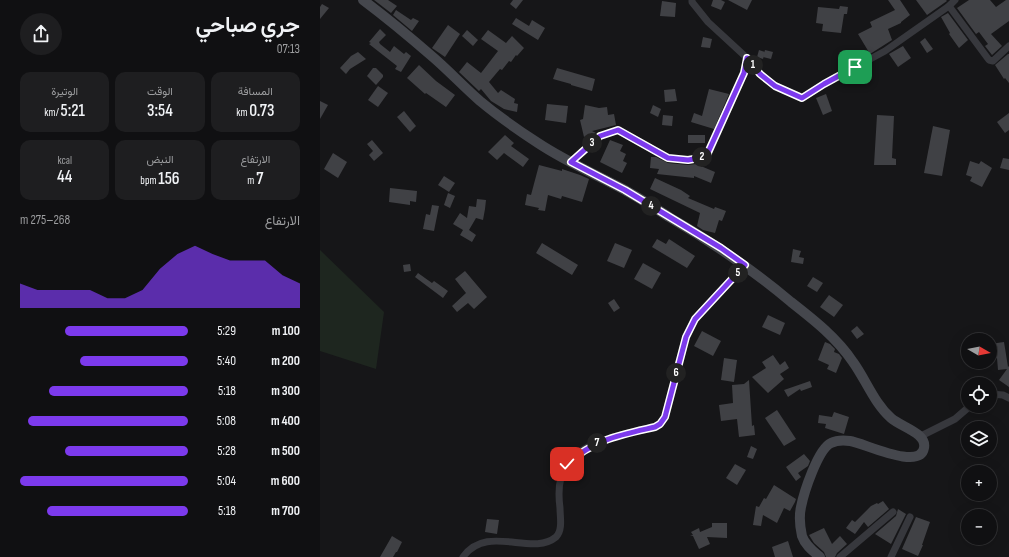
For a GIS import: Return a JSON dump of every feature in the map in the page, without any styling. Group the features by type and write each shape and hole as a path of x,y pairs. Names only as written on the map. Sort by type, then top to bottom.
{"street":[{"path":"363,0 433,57 479,100 540,145 625,190 721,248 745,265 826,331 850,358 879,404 890,417 904,427 921,436 925,447 923,452 917,457 909,458 894,455 851,441 838,440 828,444 820,453 801,507 800,522 802,537 810,549 820,557"},
{"path":"692,0 708,22 747,58 760,74 775,86 802,98 824,84 885,51 956,0"},
{"path":"949,6 989,60 993,61 1009,46"},
{"path":"571,162 600,136 618,130 668,158 688,160 706,157 744,73 747,58"},
{"path":"463,557 472,547 480,543 489,542 527,546 538,545 549,542 557,536 560,527 558,490 560,478 567,464 577,455 611,437 655,427 660,424 665,417 686,337 695,319 745,265"},
{"path":"997,395 1003,395 1009,398"},
{"path":"921,436 955,419 962,413"},
{"path":"840,557 893,512"},
{"path":"891,557 910,517"}],"shaded area":[{"path":"320,250 384,312 376,369 320,351"}],"building":[{"path":"374,0 388,0 397,6 391,13"},
{"path":"513,0 523,0 516,9 510,4"},
{"path":"713,0 721,0 725,2 721,10 711,6"},
{"path":"728,0 752,0 747,10"},
{"path":"888,0 900,0 910,15 901,23 888,29 892,40 870,54 858,34 872,27 870,22 895,10"},
{"path":"916,0 946,0 947,1 927,15"},
{"path":"969,0 990,0 996,7 1006,0 1009,0 1009,21 991,34 1002,46 992,55 985,46 988,44 979,32 976,34 957,8"},
{"path":"662,1 676,3 675,17 660,16"},
{"path":"322,4 329,8 320,19 320,7"},
{"path":"840,6 848,7 847,14 844,14 841,33 822,31 823,24 816,23 818,7 839,9"},
{"path":"396,10 411,20 413,18 419,21 412,31 393,15"},
{"path":"948,13 968,40 959,48 949,34 950,33 941,17"},
{"path":"516,18 529,26 532,20 545,28 538,40 512,24"},
{"path":"448,25 460,34 445,57 432,48"},
{"path":"380,29 386,35 379,42 380,44 390,52 394,46 404,54 406,52 411,56 401,72 395,69 397,66 369,44"},
{"path":"467,30 478,40 473,46 462,36"},
{"path":"488,30 506,43 512,36 524,48 511,62 509,61 502,70 500,69 489,82 498,93 501,90 515,99 514,103 518,104 517,112 504,109 491,101 481,89 479,91 459,72 467,62 481,73 498,51 481,39"},
{"path":"703,37 712,39 710,48 701,47"},
{"path":"925,38 933,49 927,53 920,42"},
{"path":"903,46 911,58 898,67 889,54"},
{"path":"759,50 765,52 763,59 757,57"},
{"path":"765,50 773,52 771,59 763,57"},
{"path":"358,52 366,59 350,69 346,74 340,68 351,56"},
{"path":"1008,54 1009,83 1005,78 1004,79 995,65"},
{"path":"419,65 436,81 455,95 446,107 426,93 425,94 407,78"},
{"path":"373,68 376,68 383,75 376,85 367,76"},
{"path":"557,68 595,79 592,91 553,79"},
{"path":"378,86 388,93 378,107 368,100"},
{"path":"675,89 677,101 665,102 664,90"},
{"path":"709,89 729,94 714,129 691,122 694,113 702,116"},
{"path":"826,94 832,111 823,115 816,98"},
{"path":"320,101 328,105 320,119"},
{"path":"547,104 568,106 566,123 545,120"},
{"path":"585,105 599,108 607,107 608,115 614,114 616,125 592,131 596,133 584,137 580,120 583,119"},
{"path":"653,105 661,109 658,117 650,113"},
{"path":"404,111 416,126 410,132 397,117"},
{"path":"1009,113 1009,130 1005,133 997,122"},
{"path":"663,115 673,116 672,126 662,125"},
{"path":"877,115 894,116 892,158 896,159 896,165 874,165"},
{"path":"933,126 950,130 942,176 924,173"},
{"path":"505,135 514,143 511,146 529,159 523,167 504,153 497,160 488,152"},
{"path":"688,135 705,135 705,143 688,143"},
{"path":"372,140 383,153 374,161 369,155 373,151 367,144"},
{"path":"610,140 623,145 620,151 626,154 623,161 627,163 622,173 600,162"},
{"path":"333,153 347,162 338,178 324,169"},
{"path":"651,157 656,157 668,163 688,165 696,164 715,172 711,183 694,176 694,178 657,174 659,169 650,168"},
{"path":"1003,158 1009,159 1009,170 1000,168"},
{"path":"970,161 979,164 981,161 992,168 982,187 970,181 972,177 966,175"},
{"path":"539,165 562,171 562,169 589,179 582,202 562,196 561,199 548,195 545,211 525,205 527,194 531,195"},
{"path":"444,176 455,183 449,192 438,185"},
{"path":"655,178 681,190 690,196 688,198 714,209 715,207 726,211 722,221 719,220 715,233 703,230 697,226 700,213 650,189"},
{"path":"390,188 417,191 416,202 410,201 410,205 389,202"},
{"path":"448,193 455,196 450,208 444,205"},
{"path":"477,199 486,200 485,209 483,220 476,218 469,230 476,235 472,242 460,235 463,230 453,224 460,213 467,218 469,206 476,207"},
{"path":"432,205 439,206 434,231 423,229 426,214 430,215"},
{"path":"657,239 666,244 669,239 695,256 687,268 652,247"},
{"path":"542,243 578,265 572,275 536,253"},
{"path":"615,243 632,250 624,268 607,261"},
{"path":"793,249 801,251 799,257 804,258 803,264 791,262"},
{"path":"643,263 661,273 652,289 634,279"},
{"path":"410,264 411,271 404,272 403,265"},
{"path":"465,271 487,297 474,309 468,303 457,312 452,306 466,293 455,279"},
{"path":"418,273 432,283 434,281 448,291 443,298 415,277"},
{"path":"813,277 823,283 817,292 807,286"},
{"path":"829,295 843,305 834,317 820,307"},
{"path":"614,299 620,308 614,312 608,303"},
{"path":"768,315 785,323 780,335 762,327"},
{"path":"857,326 864,334 857,339 851,331"},
{"path":"702,331 721,341 713,356 694,346"},
{"path":"825,342 830,344 835,349 834,352 839,354 842,358 836,373 827,369 829,365 818,360"},
{"path":"1004,342 1008,367 1009,366 1009,387 999,380 1007,369 998,370 997,343"},
{"path":"773,355 780,365 785,361 789,368 780,374 784,379 768,393 752,377 766,368 762,362"},
{"path":"724,358 737,360 734,382 721,380"},
{"path":"749,380 752,426 754,425 755,435 739,437 737,419 721,421 719,405 733,403 732,385 744,384"},
{"path":"810,381 812,387 801,391 800,389 788,397 784,390"},
{"path":"777,410 796,439 784,446 765,418"},
{"path":"834,412 849,417 844,434 825,428 826,424 818,423 819,415 832,417"},
{"path":"751,446 757,449 753,459 747,457"},
{"path":"804,454 810,461 808,466 798,473 801,477 796,481 786,467"},
{"path":"735,464 746,470 737,485 726,478"},
{"path":"774,485 796,499 795,502 790,511 784,508 777,523 763,515 761,526 753,525 756,506 759,507 764,498 766,499"},
{"path":"883,501 889,509 868,527 864,522 855,534 846,528 852,520 855,522 871,506"},
{"path":"898,509 906,514 891,544 875,534 896,516"},
{"path":"916,517 930,522 918,556 902,549"},
{"path":"487,519 499,520 497,534 485,532"},
{"path":"712,523 727,523 727,538 707,537 710,544 699,549 693,536 690,536 693,535 691,532 699,528 700,532 712,527"},
{"path":"824,528 832,544 840,536 847,544 837,553 835,557 826,557 824,552 814,543 809,535"},
{"path":"392,536 402,542 397,552 393,557 380,557"},
{"path":"788,541 793,557 775,557 772,547"}],"route":[{"path":"567,464 577,455 611,437 655,427 660,424 665,417 686,337 695,319 745,265 721,248 625,190 571,162 600,136 618,130 668,158 688,160 706,157 744,73 747,58 760,74 775,86 802,98 855,67"}]}
